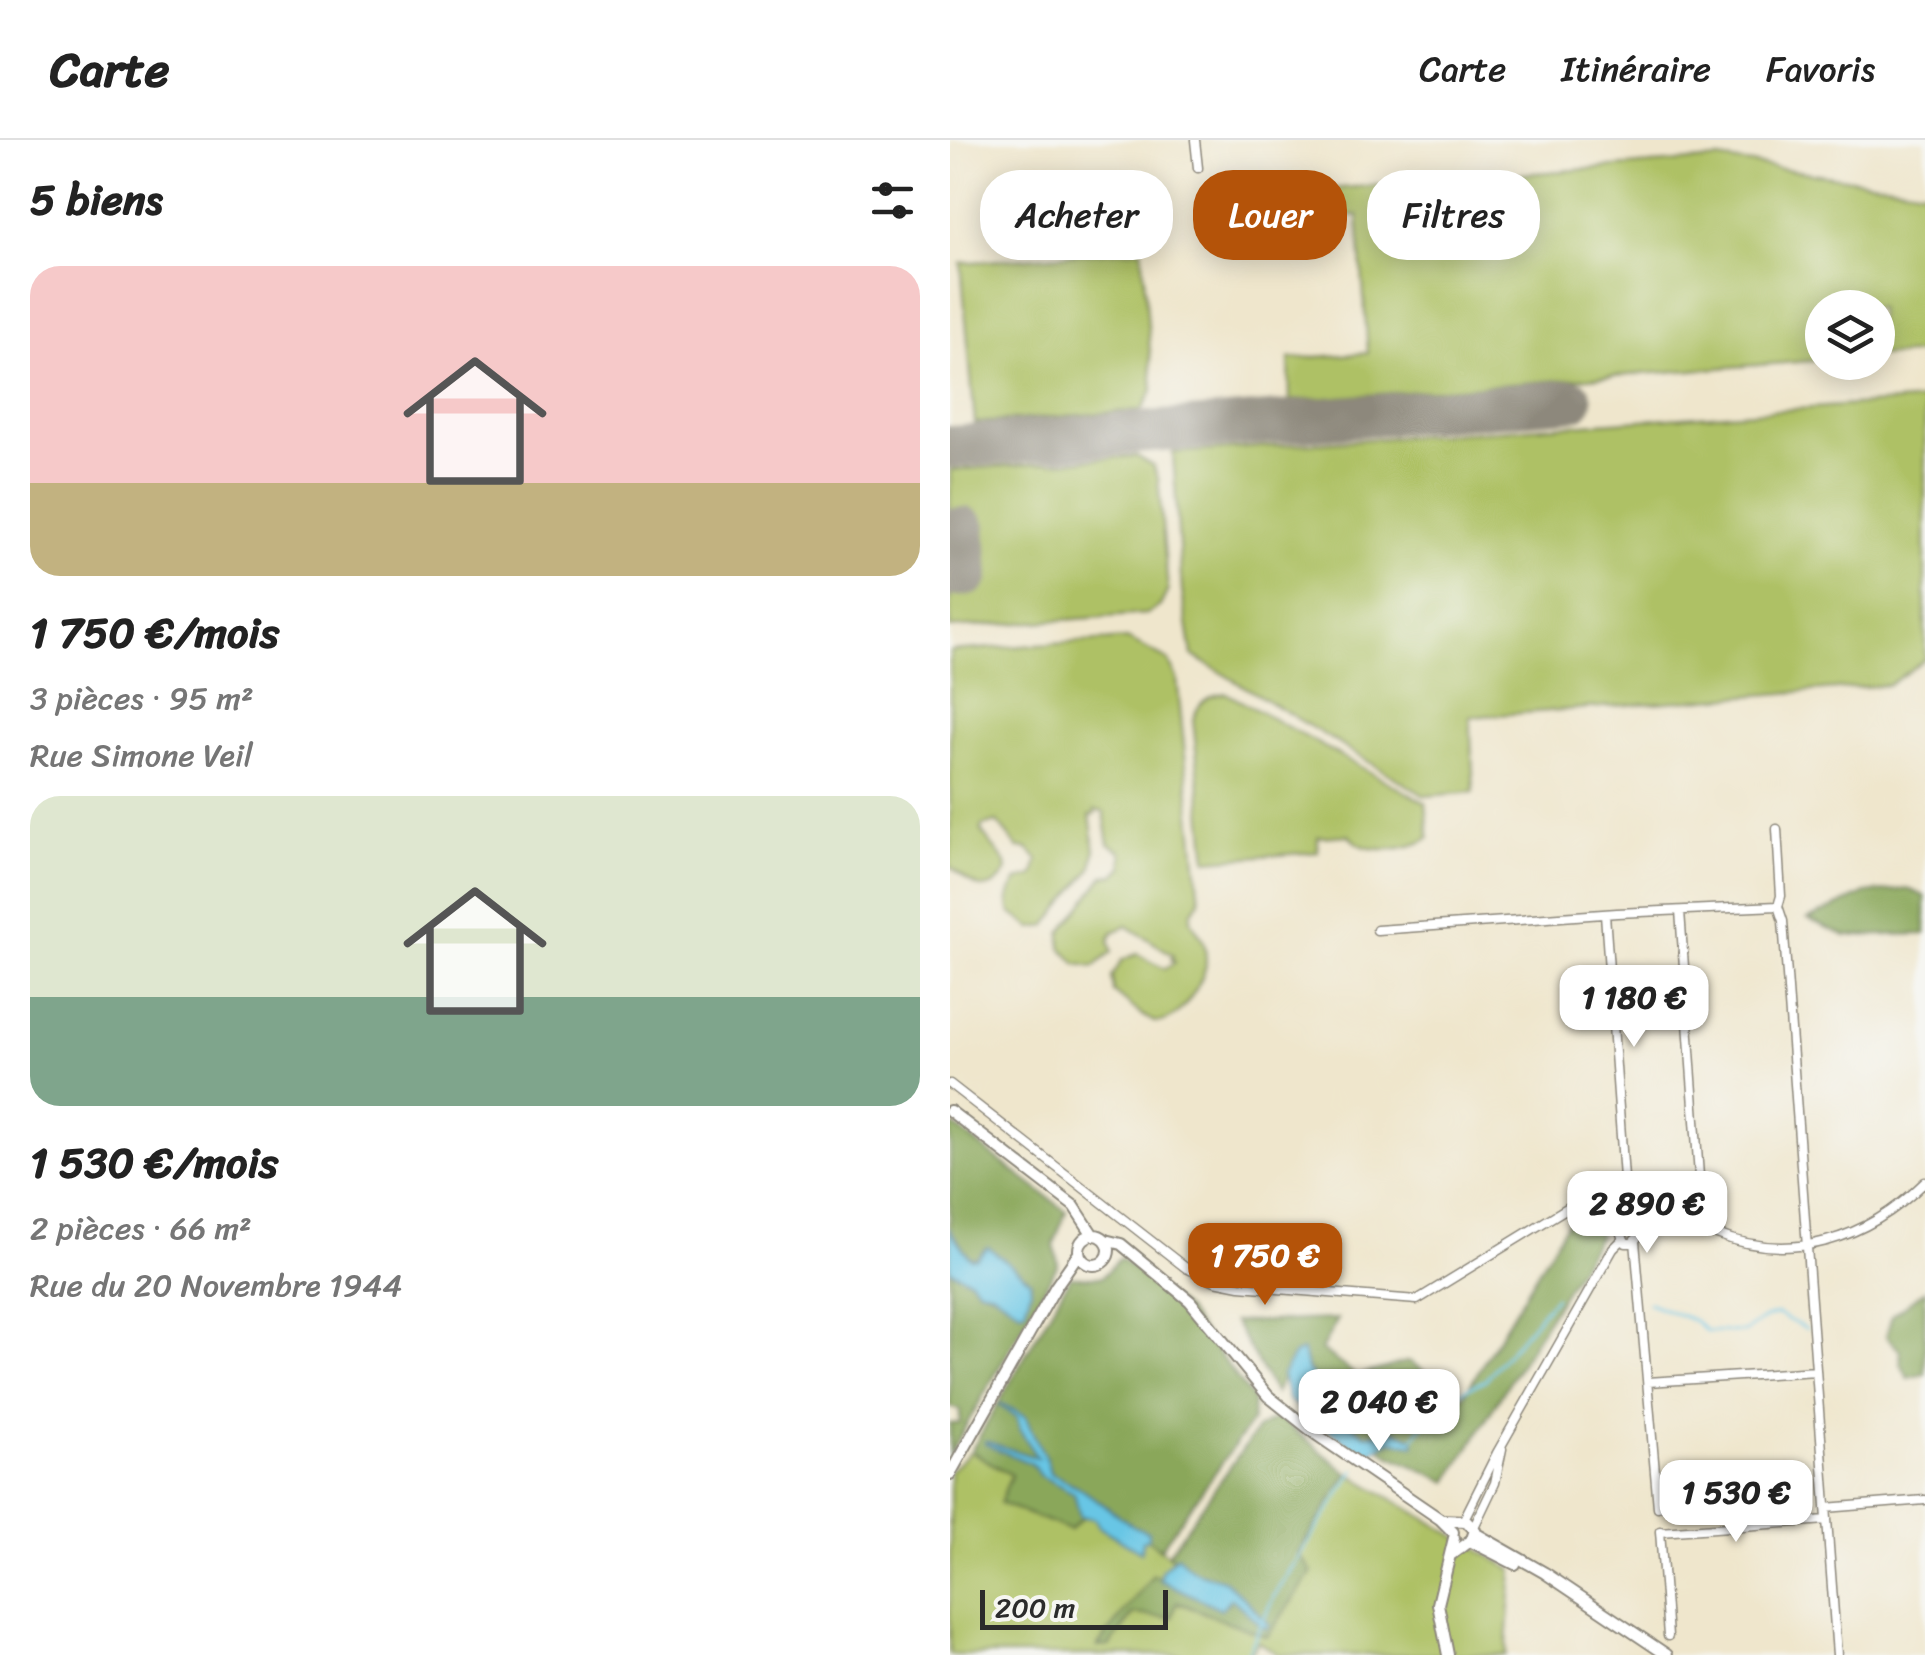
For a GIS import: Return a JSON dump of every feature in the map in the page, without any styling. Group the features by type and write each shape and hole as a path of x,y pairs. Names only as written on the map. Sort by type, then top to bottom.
{"main road":[{"path":"950,1111 1082,1215 1089,1237 1082,1258 1067,1270 950,1474"},
{"path":"1089,1237 1121,1244 1190,1301 1268,1396 1317,1435 1440,1520 1566,1589 1666,1655"},
{"path":"1105,1240 1108,1255"},
{"path":"1082,1258 1099,1264 1108,1255 1134,1254"},
{"path":"1448,1655 1438,1604 1442,1576 1464,1532"}],"street":[{"path":"1195,140 1198,168"},
{"path":"1777,829 1778,906 1783,920 1838,1655"},
{"path":"1377,930 1778,906"},
{"path":"1680,910 1700,1226"},
{"path":"1464,1532 1485,1477 1622,1239 1628,1195 1604,914"},
{"path":"950,1084 1186,1268 1215,1281 1240,1286 1418,1300 1572,1205 1597,1202 1624,1208"},
{"path":"1628,1195 1638,1194 1644,1201 1660,1204 1700,1226 1742,1242 1807,1247 1842,1238 1878,1221 1925,1182"},
{"path":"1644,1201 1635,1241 1658,1507"},
{"path":"1622,1239 1626,1243 1635,1241"},
{"path":"1648,1382 1816,1371"},
{"path":"1464,1532 1496,1482 1502,1449"},
{"path":"1485,1477 1496,1482"},
{"path":"1826,1508 1925,1500"},
{"path":"1668,1636 1660,1530 1827,1520"}],"green space":[{"path":"1718,159 1925,190 1925,353 1895,355 1895,290 1805,290 1805,361 1290,401 1289,359 1368,353 1358,215 1347,216 1347,188 1367,186 1367,260 1540,260 1540,173"},
{"path":"1143,260 1153,390 1142,410 975,423 961,263"},
{"path":"1925,400 1925,659 1889,685 1470,717 1474,792 1425,796 1192,655 1182,592 1173,453"},
{"path":"1137,456 1153,466 1158,478 1168,590 1160,606 1147,614 950,628 950,470"},
{"path":"1127,639 1168,660 1177,678 1200,901 1191,912 1191,920 1206,954 1205,970 1195,991 1179,1011 1161,1022 1143,1016 1114,992 1112,977 1122,960 1137,954 1165,969 1175,962 1171,959 1173,955 1127,926 1113,932 1109,941 1112,952 1094,967 1077,964 1061,947 1061,933 1104,876 1115,875 1123,867 1122,852 1109,844 1104,812 1095,810 1090,815 1095,850 1092,868 1046,926 1032,928 1011,913 1009,900 1013,888 1018,880 1034,876 1038,860 1028,849 1018,848 997,822 982,826 981,831 1006,863 1007,871 999,880 986,888 979,886 950,866 950,651"},
{"path":"1226,693 1426,803 1429,838 1410,846 1375,849 1355,842 1349,835 1318,837 1318,852 1207,860 1193,719 1205,700"},
{"path":"1908,889 1925,896 1925,934 1846,936 1808,919 1866,893"},
{"path":"950,1123 1066,1211 1054,1244 1058,1264 950,1454 950,1424 960,1423 960,1411 950,1406 950,1270 971,1280 978,1289 1025,1304 1031,1283 985,1248 979,1257 970,1258 950,1230"},
{"path":"1571,1216 1594,1217 1599,1235 1448,1482 1389,1455 1328,1407 1304,1357 1291,1359 1275,1394 1234,1322 1338,1319 1321,1350 1357,1376 1409,1361 1463,1397"},
{"path":"1120,1258 1185,1309 1253,1400 1252,1421 1160,1549 1099,1501 1070,1530 1000,1503 1011,1475 971,1451 1070,1277 1102,1277"},
{"path":"1925,1290 1925,1374 1908,1378 1900,1351 1886,1336 1892,1315"},
{"path":"1278,1417 1348,1473 1298,1553 1312,1572 1267,1637 1177,1602 1172,1618 1133,1614 1109,1646 1097,1647 1153,1575 1230,1604 1168,1554 1258,1428"},
{"path":"971,1451 1011,1475 1001,1503 1099,1500 1234,1606 1153,1575 1109,1646 1134,1614 1171,1617 1176,1602 1267,1636 1297,1553 1348,1473 1513,1570 1506,1655 1279,1655 1258,1641 1250,1655 950,1655 950,1471"}],"water":[{"path":"950,1230 970,1258 976,1258 988,1247 1030,1280 1025,1310 1020,1311 990,1291 978,1289 971,1280 950,1270"},
{"path":"1303,1351 1307,1370 1318,1383 1329,1410 1366,1435 1394,1430 1414,1438 1415,1445 1391,1441 1365,1456 1288,1400 1282,1375 1294,1354"},
{"path":"1001,1404 1026,1416 1050,1473 1079,1487 1133,1526 1149,1532 1148,1539 1142,1541 1141,1552 1099,1527 1095,1519 1080,1516 1074,1493 1039,1475 1032,1464 985,1444 1037,1458 1020,1430 1017,1417"},
{"path":"1177,1555 1195,1571 1227,1582 1269,1624 1266,1629 1231,1598 1221,1609 1160,1580 1161,1571"}],"waterway":[{"path":"1414,1438 1441,1401 1485,1380 1555,1297"},
{"path":"1649,1303 1695,1321 1706,1331 1744,1332 1777,1314 1806,1329"},
{"path":"1247,1655 1275,1594 1355,1470"}],"runway":[{"path":"950,447 1572,400"},
{"path":"950,529 965,528 968,575 950,576"}]}
